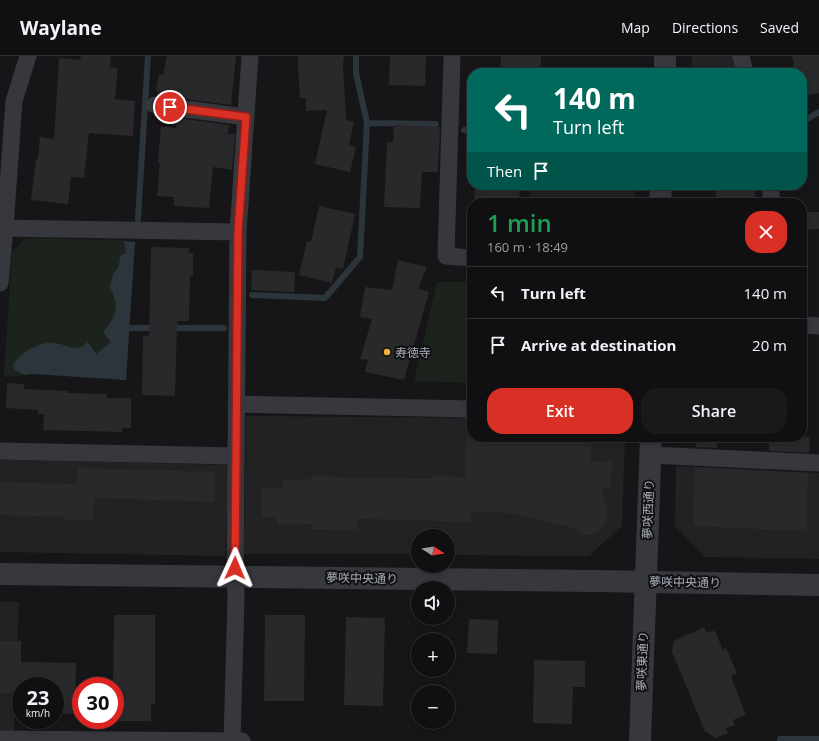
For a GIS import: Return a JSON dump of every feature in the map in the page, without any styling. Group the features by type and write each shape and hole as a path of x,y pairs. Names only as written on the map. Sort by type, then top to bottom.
{"street":[{"path":"0,283 7,101 28,56"},
{"path":"232,741 236,598 235,456 238,232 250,56"},
{"path":"452,56 446,256 467,258"},
{"path":"665,56 665,68"},
{"path":"741,56 744,68"},
{"path":"155,105 246,117"},
{"path":"2,228 238,232"},
{"path":"807,325 819,326"},
{"path":"236,404 467,409"},
{"path":"651,446 819,463"},
{"name":"夢咲西通り","path":"645,582 651,446"},
{"path":"0,451 235,456"},
{"name":"夢咲中央通り","path":"0,574 819,585"},
{"name":"夢咲東通り","path":"640,741 645,582"},
{"path":"0,739 243,741"}],"shaded area":[{"path":"692,56 734,56 737,68 691,68"},
{"path":"530,190 636,190 635,198 529,198"},
{"path":"25,238 118,240 135,242 126,380 34,374 4,377 12,253"},
{"path":"124,241 135,242 126,380 34,374 24,375 15,370 13,366 18,358 40,344 55,343 72,348 79,348 88,342 96,354 111,342 103,332 116,311 115,300 110,287 113,274 118,268 121,255 126,253"},
{"path":"437,282 467,282 467,383 414,381"},
{"path":"246,416 467,418 467,442 625,442 622,526 589,556 455,555 455,529 411,529 411,554 244,554"},
{"path":"0,459 229,465 225,556 0,552"},
{"path":"676,466 819,473 819,559 705,557 675,526"},
{"path":"0,602 19,602 16,677 12,677 12,729 14,729 14,732 0,731"}],"building":[{"path":"81,56 111,56 110,67 118,68 115,99 135,101 133,136 89,133 84,178 71,177 68,204 31,200 40,137 54,139 59,58 80,60"},
{"path":"167,56 236,56 231,105 179,98 179,96 156,91 159,74 163,75"},
{"path":"298,56 344,56 343,64 346,120 354,122 349,145 356,147 350,172 315,164 327,110 306,111 306,98 300,98"},
{"path":"390,56 426,56 425,86 389,85"},
{"path":"501,56 541,56 540,68 500,68"},
{"path":"792,56 819,56 819,93 807,95 807,68 794,68"},
{"path":"177,118 229,125 228,134 235,134 232,170 213,167 209,208 174,206 174,197 157,196 161,126 176,128"},
{"path":"394,125 440,127 438,172 422,172 420,208 384,207 387,142 393,142"},
{"path":"475,190 520,190 519,198 474,198"},
{"path":"714,190 754,190 756,198 717,198"},
{"path":"319,206 355,214 343,269 336,268 332,283 299,275 307,241 311,242"},
{"path":"807,212 819,212 819,229 807,230"},
{"path":"151,247 189,248 189,253 193,253 193,276 190,276 189,321 177,321 175,396 142,395 143,336 149,336"},
{"path":"398,260 427,267 418,289 429,292 404,380 365,372 368,360 360,359 372,319 360,317 365,287 392,290"},
{"path":"252,270 295,272 294,292 251,290"},
{"path":"7,383 24,384 24,389 67,391 67,393 107,394 107,398 131,398 131,428 122,428 122,432 43,430 44,414 38,414 38,410 6,408"},
{"path":"466,437 467,442 591,442 591,461 612,462 611,489 602,489 608,516 603,528 592,535 578,533 574,528 512,513 471,512 471,522 357,519 357,530 312,529 312,524 277,525 277,517 262,517 262,488 283,487 283,480 312,479 312,476 432,479 432,476 465,477"},
{"path":"807,437 810,437 809,453 769,451 769,442 807,442"},
{"path":"696,442 717,442 717,448 696,447"},
{"path":"695,467 808,473 806,531 693,526"},
{"path":"78,468 215,472 214,502 94,498 93,521 63,520 63,517 0,515 0,482 77,484"},
{"path":"114,615 155,615 155,704 151,704 151,721 124,721 124,677 113,677"},
{"path":"265,615 305,615 304,701 264,701"},
{"path":"346,617 385,618 383,706 344,705"},
{"path":"469,619 498,620 497,654 467,653"},
{"path":"704,627 706,632 715,631 723,650 726,648 737,673 731,676 746,715 733,720 735,725 726,728 728,733 716,738 705,731 672,652 674,641"},
{"path":"0,641 21,641 21,662 76,663 76,677 72,677 72,714 64,713 64,677 12,677 12,694 0,693"},
{"path":"534,660 585,661 585,687 573,687 572,724 533,723"}],"waterway":[{"path":"138,219 148,56"},
{"path":"356,56 356,73 367,123 436,124"},
{"path":"807,119 819,112"},
{"path":"252,295 325,298 360,257 367,123"},
{"path":"129,328 156,328"},
{"path":"170,328 224,328"},
{"path":"780,741 780,739 819,739"}],"place":[{"name":"寿徳寺","path":"387,352"}],"route":[{"path":"170,107 246,117 238,232 235,568"}]}
